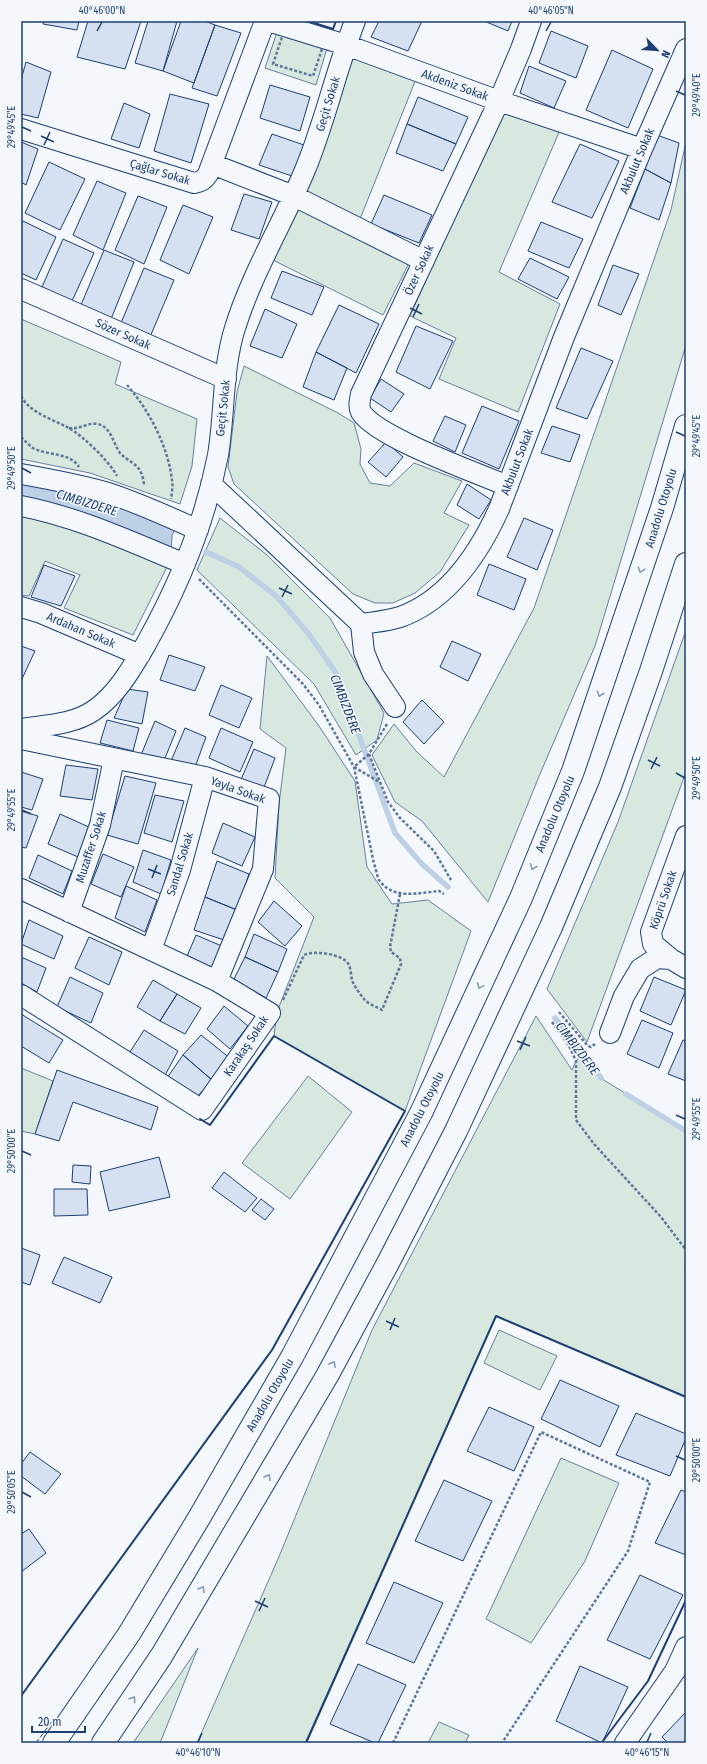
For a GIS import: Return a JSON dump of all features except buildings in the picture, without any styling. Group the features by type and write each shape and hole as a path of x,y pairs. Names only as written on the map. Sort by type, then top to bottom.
{"highway":[{"name":"Anadolu Otoyolu","path":"54,1743 129,1634 206,1505 292,1357 421,1113 521,898 573,771 662,508 686,426"},
{"path":"103,1743 162,1655 323,1382 388,1263 456,1131 551,927 610,786 651,672 686,564"}],"street":[{"name":"Akdeniz Sokak","path":"267,21 346,45 499,101 642,149"},
{"name":"Çağlar Sokak","path":"21,129 194,183 205,179 267,21"},
{"name":"Geçit Sokak","path":"21,729 63,723 76,719 91,712 104,702 129,672 163,614 198,530 211,484 222,426 230,347 242,306 294,196 317,140 346,45 355,21"},
{"name":"Özer Sokak","path":"508,486 405,443 368,420 360,411 359,403 361,394 499,101 531,21"},
{"name":"Akbulut Sokak","path":"361,624 399,617 418,609 436,597 451,584 472,558 489,531 508,486 564,337 642,149 686,49"},
{"path":"212,164 294,196 424,261"},
{"name":"Sözer Sokak","path":"21,289 226,379"},
{"path":"21,474 60,481 105,492 198,530"},
{"path":"211,484 361,624 364,652 373,674 395,707"},
{"path":"21,506 51,512 80,522 185,564"},
{"name":"Ardahan Sokak","path":"21,607 41,613 140,655"},
{"name":"Yayla Sokak","path":"21,739 205,777 270,799 263,869 218,981"},
{"name":"Muzaffer Sokak","path":"69,912 100,825 114,759"},
{"name":"Sandal Sokak","path":"151,950 180,870 205,777"},
{"name":"Köprü Sokak","path":"678,963 653,944 651,932 682,859 686,836"},
{"name":"Karakaş Sokak","path":"21,889 218,981 270,1013 202,1110 21,995"},
{"path":"610,1033 624,996 640,969 657,958 678,963"},
{"path":"625,1743 680,1676 686,1647"}],"path":[{"path":"283,34 322,46 313,76 273,64 283,34"},
{"path":"127,385 151,416 164,450 173,482 171,500 168,503"},
{"path":"21,396 26,405 68,428 109,463 117,478 116,481"},
{"path":"68,428 78,428 90,423 99,424 106,428 119,452 137,465 144,483 145,492"},
{"path":"21,437 34,448 74,459 79,466 80,471"},
{"path":"185,564 303,684 318,705 354,767 374,864 379,879 390,890 400,894 439,891 444,894"},
{"path":"354,767 369,755 384,733 395,707"},
{"path":"369,755 388,802 400,818 434,851 451,880"},
{"path":"354,767 380,782"},
{"path":"270,1013 277,1012 304,955 310,952 322,953 346,961 349,965 352,981 364,1000 382,1010 401,964 400,958 391,952 390,947 400,894"},
{"path":"559,1012 588,1046 592,1047 610,1033"},
{"path":"552,1022 569,1046 576,1061 576,1120 594,1144 661,1217 686,1250"},
{"path":"393,1743 541,1432 650,1482 628,1550 502,1743"}],"shaded area":[{"path":"277,32 327,48 316,85 265,68"},
{"path":"348,53 416,79 360,219 303,191"},
{"path":"503,108 560,130 499,272 560,304 518,412 439,379 456,338 410,316"},
{"path":"686,142 686,345 595,646 540,774 488,902 422,821 395,802 372,755 394,724 416,751 444,777 534,608 671,210"},
{"path":"298,205 410,261 383,315 271,259"},
{"path":"21,319 121,362 115,384 197,419 192,466 180,504 90,473 21,459"},
{"path":"244,366 338,413 354,423 361,449 360,464 370,483 390,486 414,463 462,481 444,513 469,525 440,572 415,593 393,603 375,603 353,594 234,484 228,467 237,392"},
{"path":"21,508 171,559 133,635 64,608 80,575 45,561 29,596 21,595"},
{"path":"220,518 267,555 330,618 384,713 377,740 356,755 314,684 197,570"},
{"path":"686,630 686,772 587,1042 547,989 618,822"},
{"path":"267,656 319,726 355,781 367,867 392,904 428,900 471,931 405,1111 274,1036 277,1012 314,917 275,878 279,804 286,748 260,729"},
{"path":"536,1016 572,1070 576,1061 583,1054 599,1077 686,1131 686,1397 496,1316 305,1743 197,1743 278,1559 372,1330"},
{"path":"21,1068 53,1081 35,1134 21,1131"},
{"path":"308,1076 352,1112 290,1199 242,1163"},
{"path":"499,1330 557,1356 540,1390 484,1363"},
{"path":"561,1458 619,1483 585,1561 531,1643 486,1619"},
{"path":"198,1648 160,1743 133,1743"},
{"path":"439,1722 469,1735 465,1743 428,1743"}],"water":[{"path":"21,474 180,522 172,535 171,559 21,506"}],"waterway":[{"name":"CIMBIZDERE","path":"206,552 239,567 276,596 308,633 336,673 395,833 422,864 448,887"},
{"name":"CIMBIZDERE","path":"555,1018 572,1038 601,1078"},
{"name":"CIMBIZDERE","path":"626,1094 686,1131"}],"fence":[{"path":"36,1743 53,1720"}],"wall":[{"path":"308,21 333,29 336,21"},
{"path":"21,1696 272,1350 405,1111 274,1036 210,1125 200,1119"},
{"path":"306,1743 496,1316 686,1397"},
{"path":"603,1741 648,1681 686,1600"}]}
